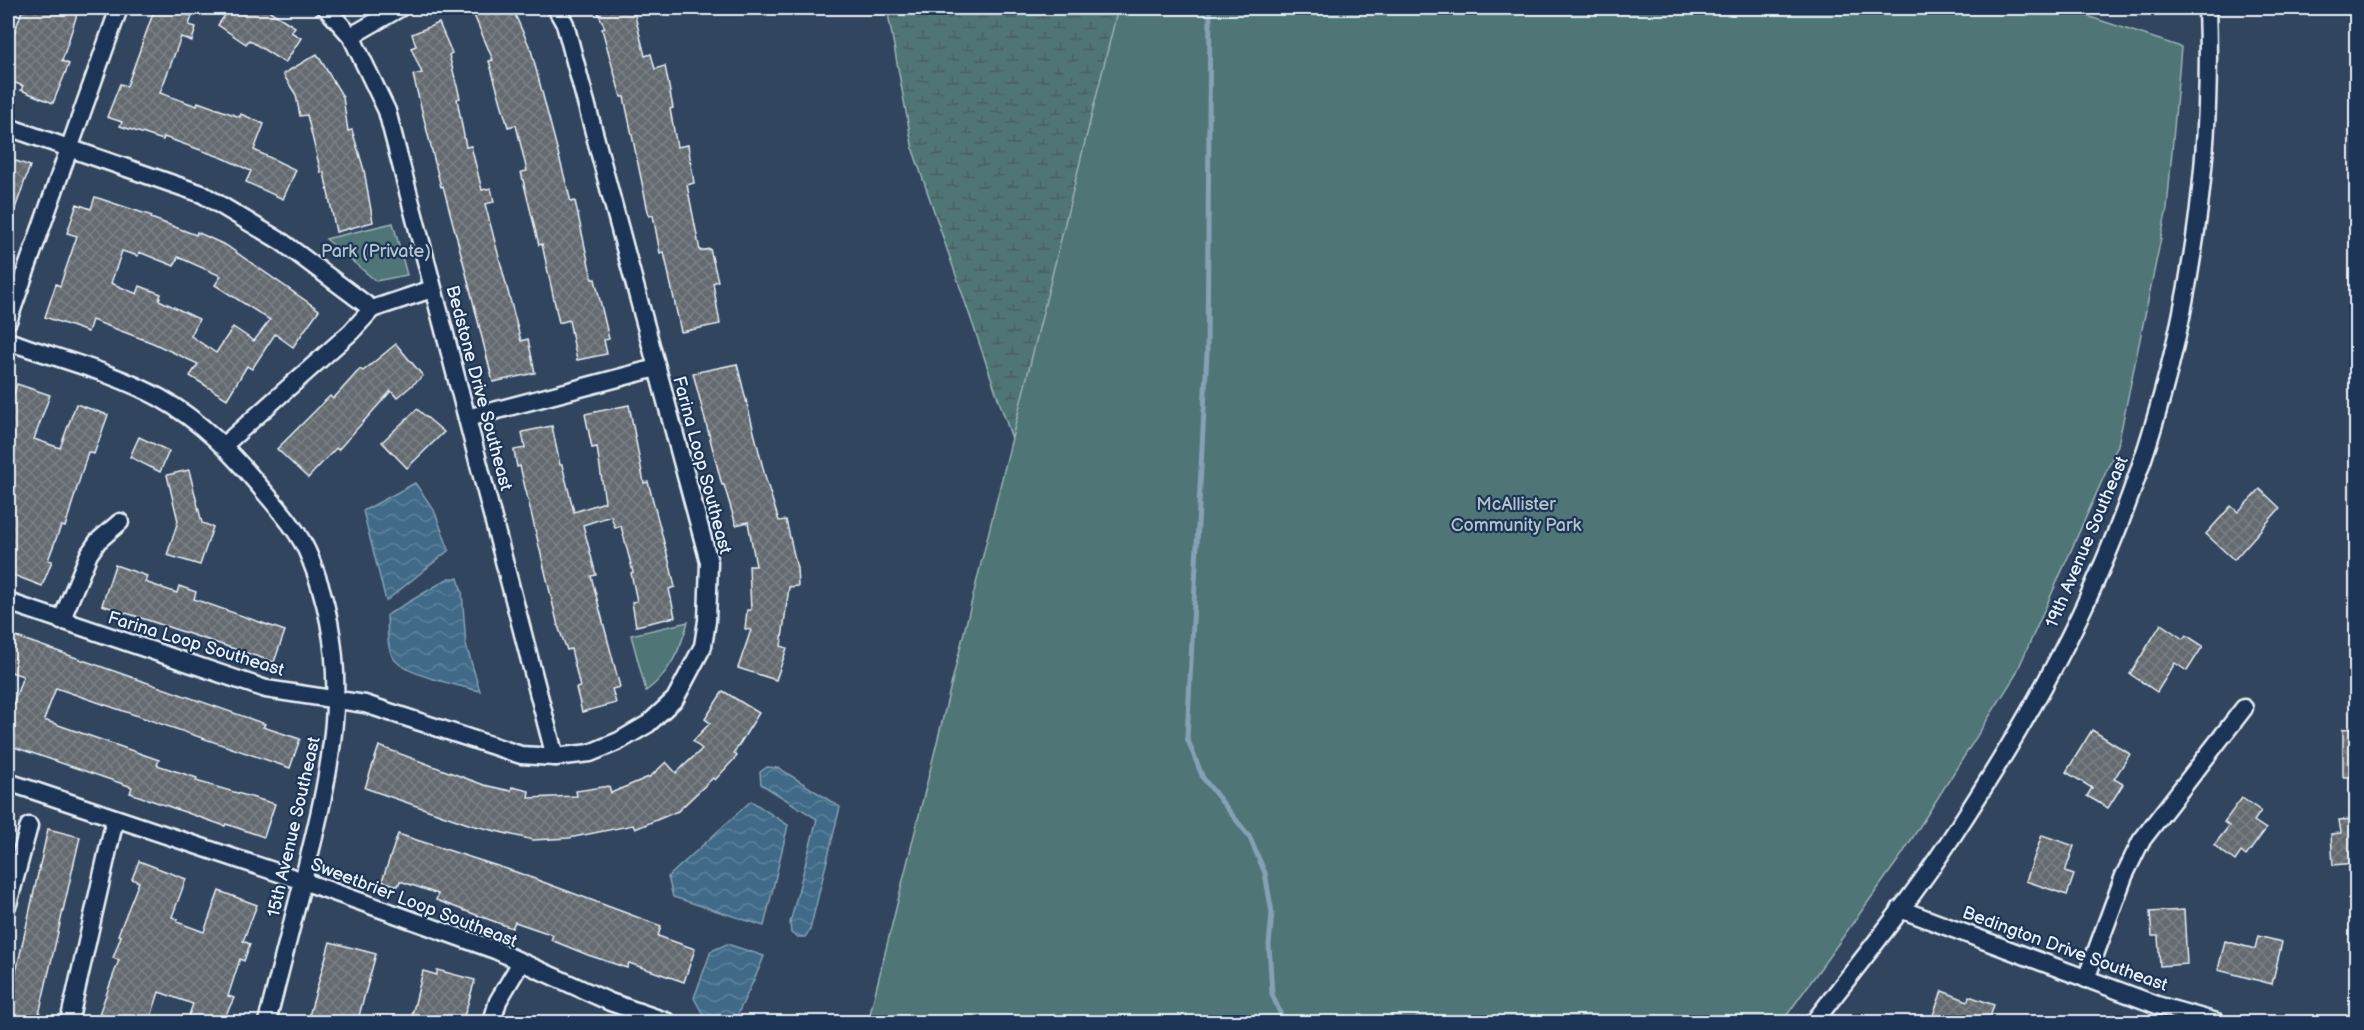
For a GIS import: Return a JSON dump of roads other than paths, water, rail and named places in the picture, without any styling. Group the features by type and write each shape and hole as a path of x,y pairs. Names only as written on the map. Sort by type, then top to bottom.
{"street":[{"path":"8,321 118,8"},
{"name":"Bedstone Drive Southeast","path":"326,8 351,36 387,111 555,757"},
{"path":"351,36 400,8"},
{"name":"Farina Loop Southeast","path":"8,602 266,689 385,709 521,755 555,757 590,753 619,741 648,724 675,699 703,646 707,621 709,562 565,24 556,8"},
{"name":"19th Avenue Southeast","path":"1814,1023 1947,845 2012,741 2061,654 2108,552 2146,452 2167,381 2193,261 2207,121 2207,8"},
{"path":"8,127 202,195 282,242 372,309"},
{"path":"224,445 351,332 372,309 432,289"},
{"name":"15th Avenue Southeast","path":"8,342 131,383 184,413 224,445 290,524 310,556 326,608 334,645 335,731 321,809 267,1023"},
{"path":"467,417 656,368"},
{"path":"61,621 89,554 98,541 120,522"},
{"path":"2086,979 2124,876 2141,841 2244,708"},
{"name":"Sweetbrier Loop Southeast","path":"8,782 303,881 495,950 520,964 610,1002 668,1023"},
{"path":"69,1023 115,819"},
{"path":"8,904 11,876 29,826"},
{"name":"Bedington Drive Southeast","path":"1900,909 2157,1005 2217,1023"},
{"path":"492,1023 498,1001 520,964"}],"water":[{"path":"415,483 434,510 449,550 386,601 363,511"},
{"path":"449,578 458,578 462,592 466,645 480,691 433,679 408,669 393,657 389,648 387,615"},
{"path":"767,767 779,768 840,807 810,930 805,937 797,937 791,933 790,923 817,819 761,784 760,772"},
{"path":"751,801 788,825 764,926 673,897 668,877"},
{"path":"727,944 764,956 735,1022 707,1022 694,998 711,951"}],"waterway":[{"path":"1210,8 1207,352 1187,738 1203,778 1249,836 1265,873 1272,913 1269,945 1272,994 1284,1022"}],"park label":[{"name":"Park (Private)","path":"376,251"},
{"name":"McAllister Community Park","path":"1516,514"}]}
